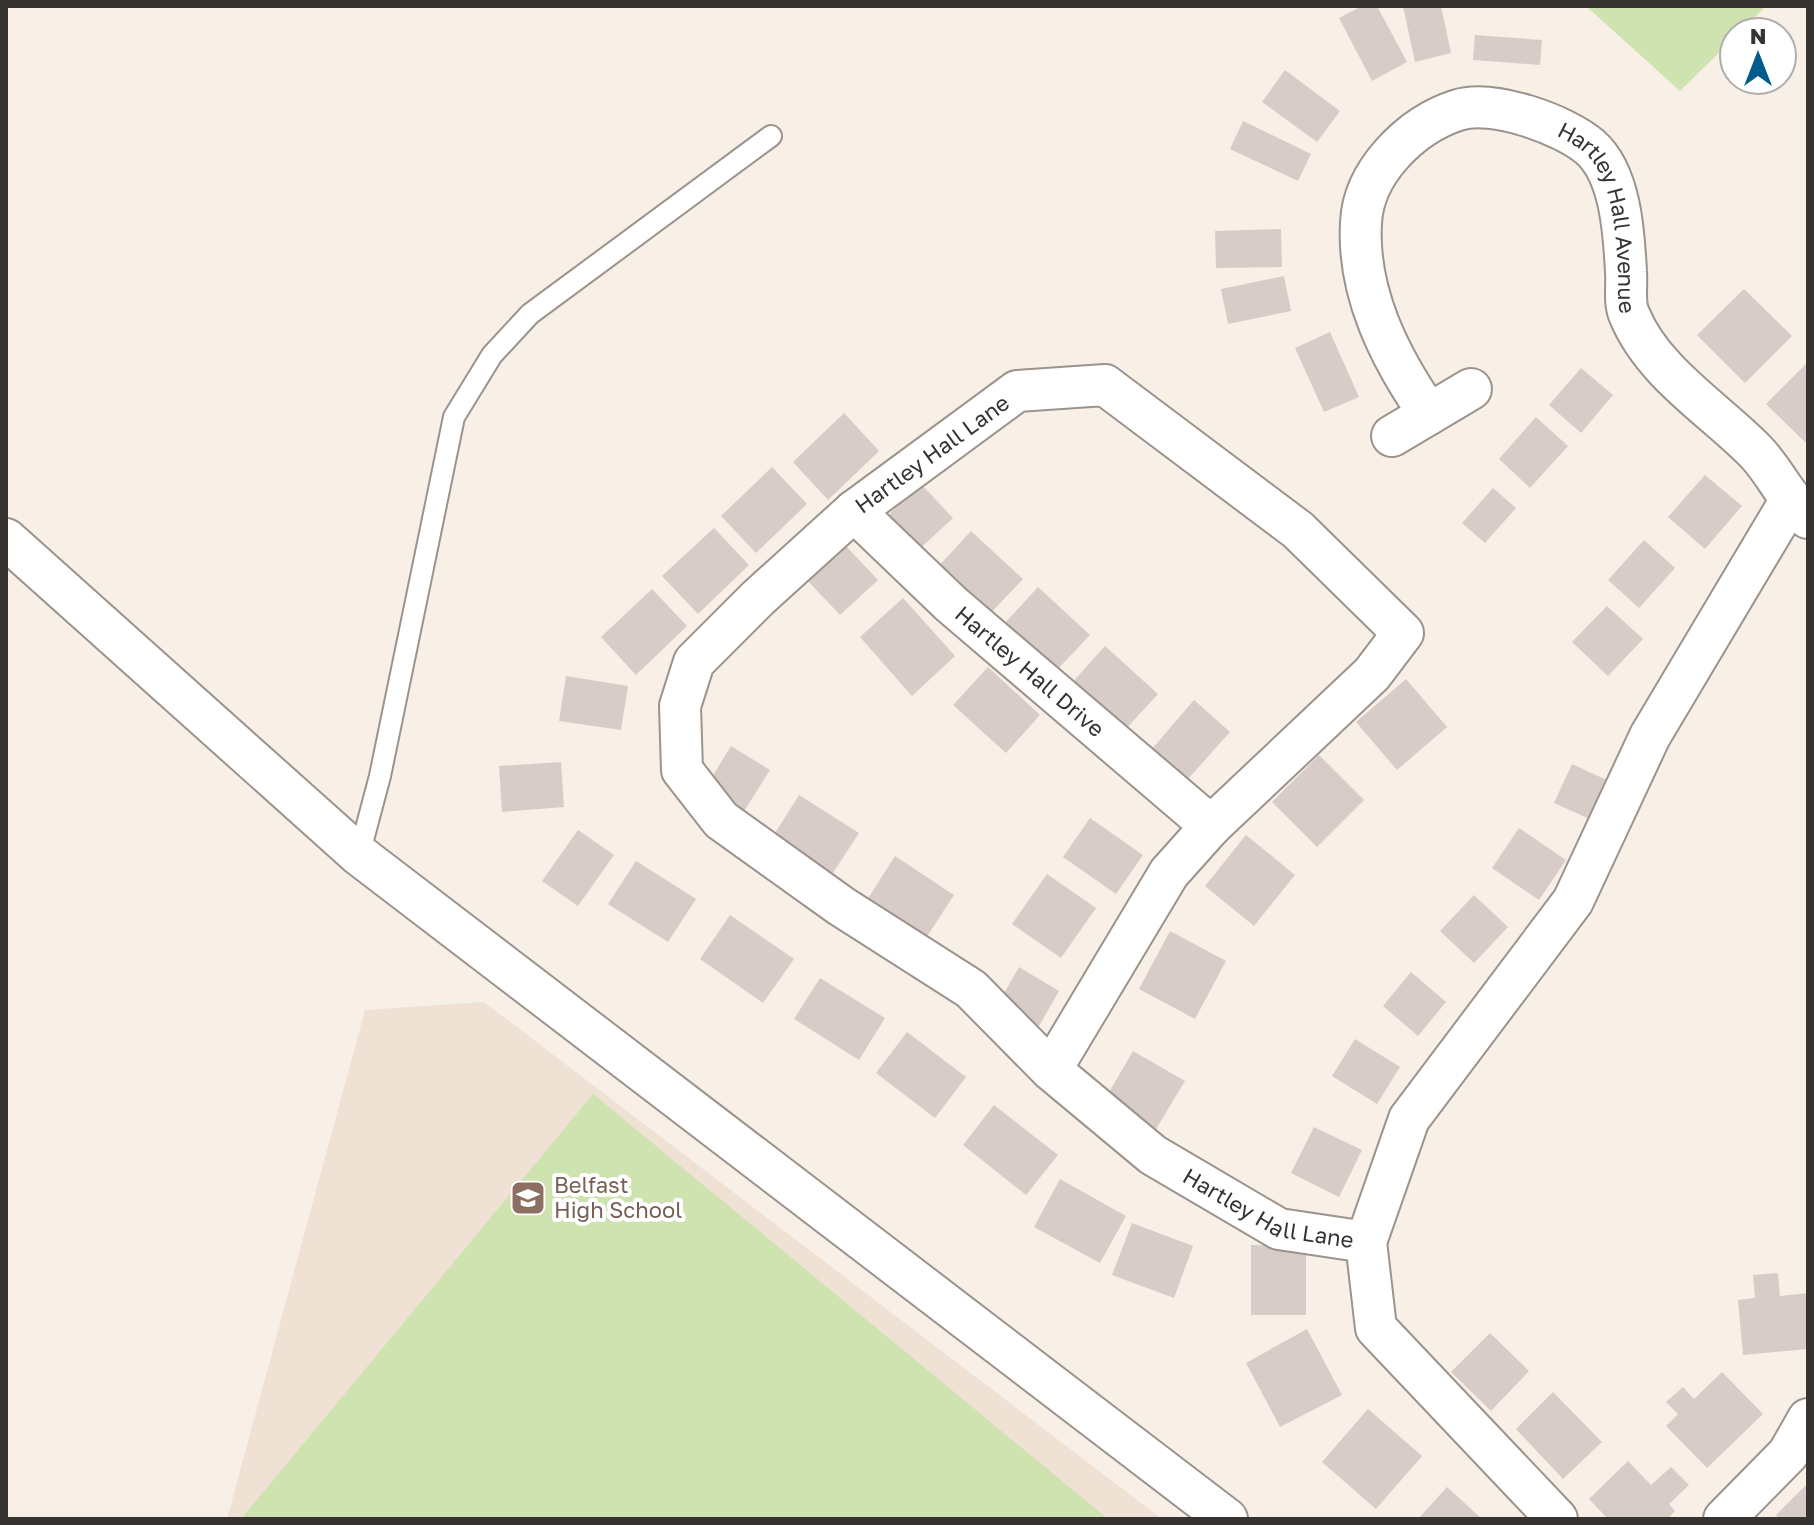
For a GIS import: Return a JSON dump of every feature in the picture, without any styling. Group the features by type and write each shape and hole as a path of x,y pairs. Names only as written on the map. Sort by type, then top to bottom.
{"street":[{"name":"Hartley Hall Avenue","path":"1429,414 1400,372 1375,315 1362,259 1360,221 1372,184 1389,154 1420,131 1460,110 1499,108 1556,127 1591,148 1612,180 1625,247 1628,312 1668,370 1758,454 1799,510"},
{"name":"Hartley Hall Lane","path":"1051,1070 1169,873 1211,826 1372,674 1403,633 1298,530 1105,385 1017,391 854,511 694,662 680,706 682,770 721,820 841,906 971,989 1051,1070 1153,1155 1279,1229 1366,1242 1376,1328 1557,1519"},
{"path":"1392,436 1471,389"},
{"path":"1366,1242 1409,1119 1573,901 1650,736 1799,510"},
{"name":"Hartley Hall Drive","path":"854,511 971,621 1211,826"},
{"path":"6,539 359,855 1227,1519"},
{"path":"1724,1519 1788,1454 1808,1419"}],"lane":[{"path":"359,855 380,776 454,417 492,355 530,314 771,136"}],"shaded area":[{"name":"Belfast High School","path":"484,1002 1162,1519 227,1519 365,1010"}],"green space":[{"path":"1586,6 1766,6 1756,16 1718,16 1718,54 1680,91"},
{"name":"Belfast High School","path":"593,1094 1108,1519 241,1519"}],"building":[{"path":"1362,6 1377,6 1407,62 1372,81 1339,18"},
{"path":"1403,6 1441,6 1451,53 1415,62"},
{"path":"1475,35 1542,40 1540,65 1473,60"},
{"path":"1285,70 1340,111 1317,142 1262,102"},
{"path":"1243,121 1311,154 1298,181 1230,149"},
{"path":"1281,229 1282,267 1216,268 1215,231"},
{"path":"1284,276 1291,311 1228,324 1221,289"},
{"path":"1744,289 1792,336 1745,383 1697,335"},
{"path":"1330,332 1359,397 1324,412 1295,348"},
{"path":"1808,362 1808,445 1766,404"},
{"path":"1581,368 1613,395 1581,433 1549,405"},
{"path":"844,413 879,451 828,500 793,462"},
{"path":"1536,417 1568,446 1530,488 1499,459"},
{"path":"772,467 807,504 756,553 721,516"},
{"path":"1705,475 1742,506 1705,549 1668,517"},
{"path":"921,484 953,518 915,553 884,519"},
{"path":"1493,488 1516,508 1485,543 1462,523"},
{"path":"714,528 749,565 698,614 662,576"},
{"path":"971,531 1023,579 988,616 936,569"},
{"path":"1644,540 1675,568 1639,608 1608,580"},
{"path":"846,546 878,580 840,615 808,581"},
{"path":"1038,587 1090,635 1055,672 1003,625"},
{"path":"652,589 687,626 636,675 601,637"},
{"path":"903,598 955,656 912,696 860,637"},
{"path":"1607,606 1643,639 1608,676 1572,642"},
{"path":"1105,646 1158,694 1123,732 1071,684"},
{"path":"988,667 1040,715 1006,753 953,705"},
{"path":"566,676 628,686 621,730 559,721"},
{"path":"1406,679 1447,727 1397,770 1356,722"},
{"path":"1194,700 1230,732 1187,780 1152,749"},
{"path":"731,746 770,770 743,813 704,790"},
{"path":"1319,755 1364,800 1317,847 1272,802"},
{"path":"561,762 564,807 502,812 499,766"},
{"path":"1572,764 1611,782 1594,821 1554,803"},
{"path":"799,795 859,833 831,876 772,838"},
{"path":"1090,818 1143,855 1116,894 1063,857"},
{"path":"1519,828 1566,860 1539,900 1492,868"},
{"path":"578,830 614,855 578,906 542,881"},
{"path":"1246,835 1295,875 1254,926 1205,886"},
{"path":"895,856 954,895 926,938 867,900"},
{"path":"636,861 696,899 668,942 608,904"},
{"path":"1047,874 1096,908 1061,958 1012,924"},
{"path":"1474,895 1508,927 1474,963 1440,931"},
{"path":"730,915 794,959 763,1003 700,959"},
{"path":"1170,931 1226,961 1195,1019 1139,989"},
{"path":"1019,967 1059,991 1039,1026 999,1002"},
{"path":"1411,972 1446,1002 1418,1036 1383,1006"},
{"path":"820,978 885,1018 859,1060 794,1019"},
{"path":"907,1032 966,1077 935,1118 876,1073"},
{"path":"1355,1039 1400,1067 1377,1104 1332,1076"},
{"path":"1133,1051 1185,1081 1156,1129 1105,1099"},
{"path":"994,1105 1058,1155 1026,1195 963,1145"},
{"path":"1314,1127 1362,1150 1339,1197 1291,1173"},
{"path":"1060,1179 1126,1216 1100,1263 1034,1227"},
{"path":"1132,1223 1193,1246 1174,1298 1112,1275"},
{"path":"1251,1245 1306,1246 1306,1315 1251,1315"},
{"path":"1778,1273 1780,1296 1808,1293 1808,1349 1743,1355 1738,1300 1755,1298 1753,1275"},
{"path":"1307,1329 1342,1395 1280,1427 1246,1363"},
{"path":"1490,1333 1529,1371 1491,1411 1451,1372"},
{"path":"1722,1372 1763,1414 1707,1468 1666,1426 1678,1414 1666,1402 1683,1387 1694,1399"},
{"path":"1553,1392 1602,1442 1563,1479 1516,1429"},
{"path":"1368,1409 1422,1456 1376,1509 1322,1462"},
{"path":"1628,1461 1651,1485 1671,1467 1689,1485 1669,1504 1675,1511 1667,1519 1608,1519 1589,1499"},
{"path":"1808,1483 1808,1519 1779,1519 1776,1515"},
{"path":"1447,1487 1482,1519 1418,1519"}],"place":[{"name":"Belfast High School","path":"528,1198"}]}
